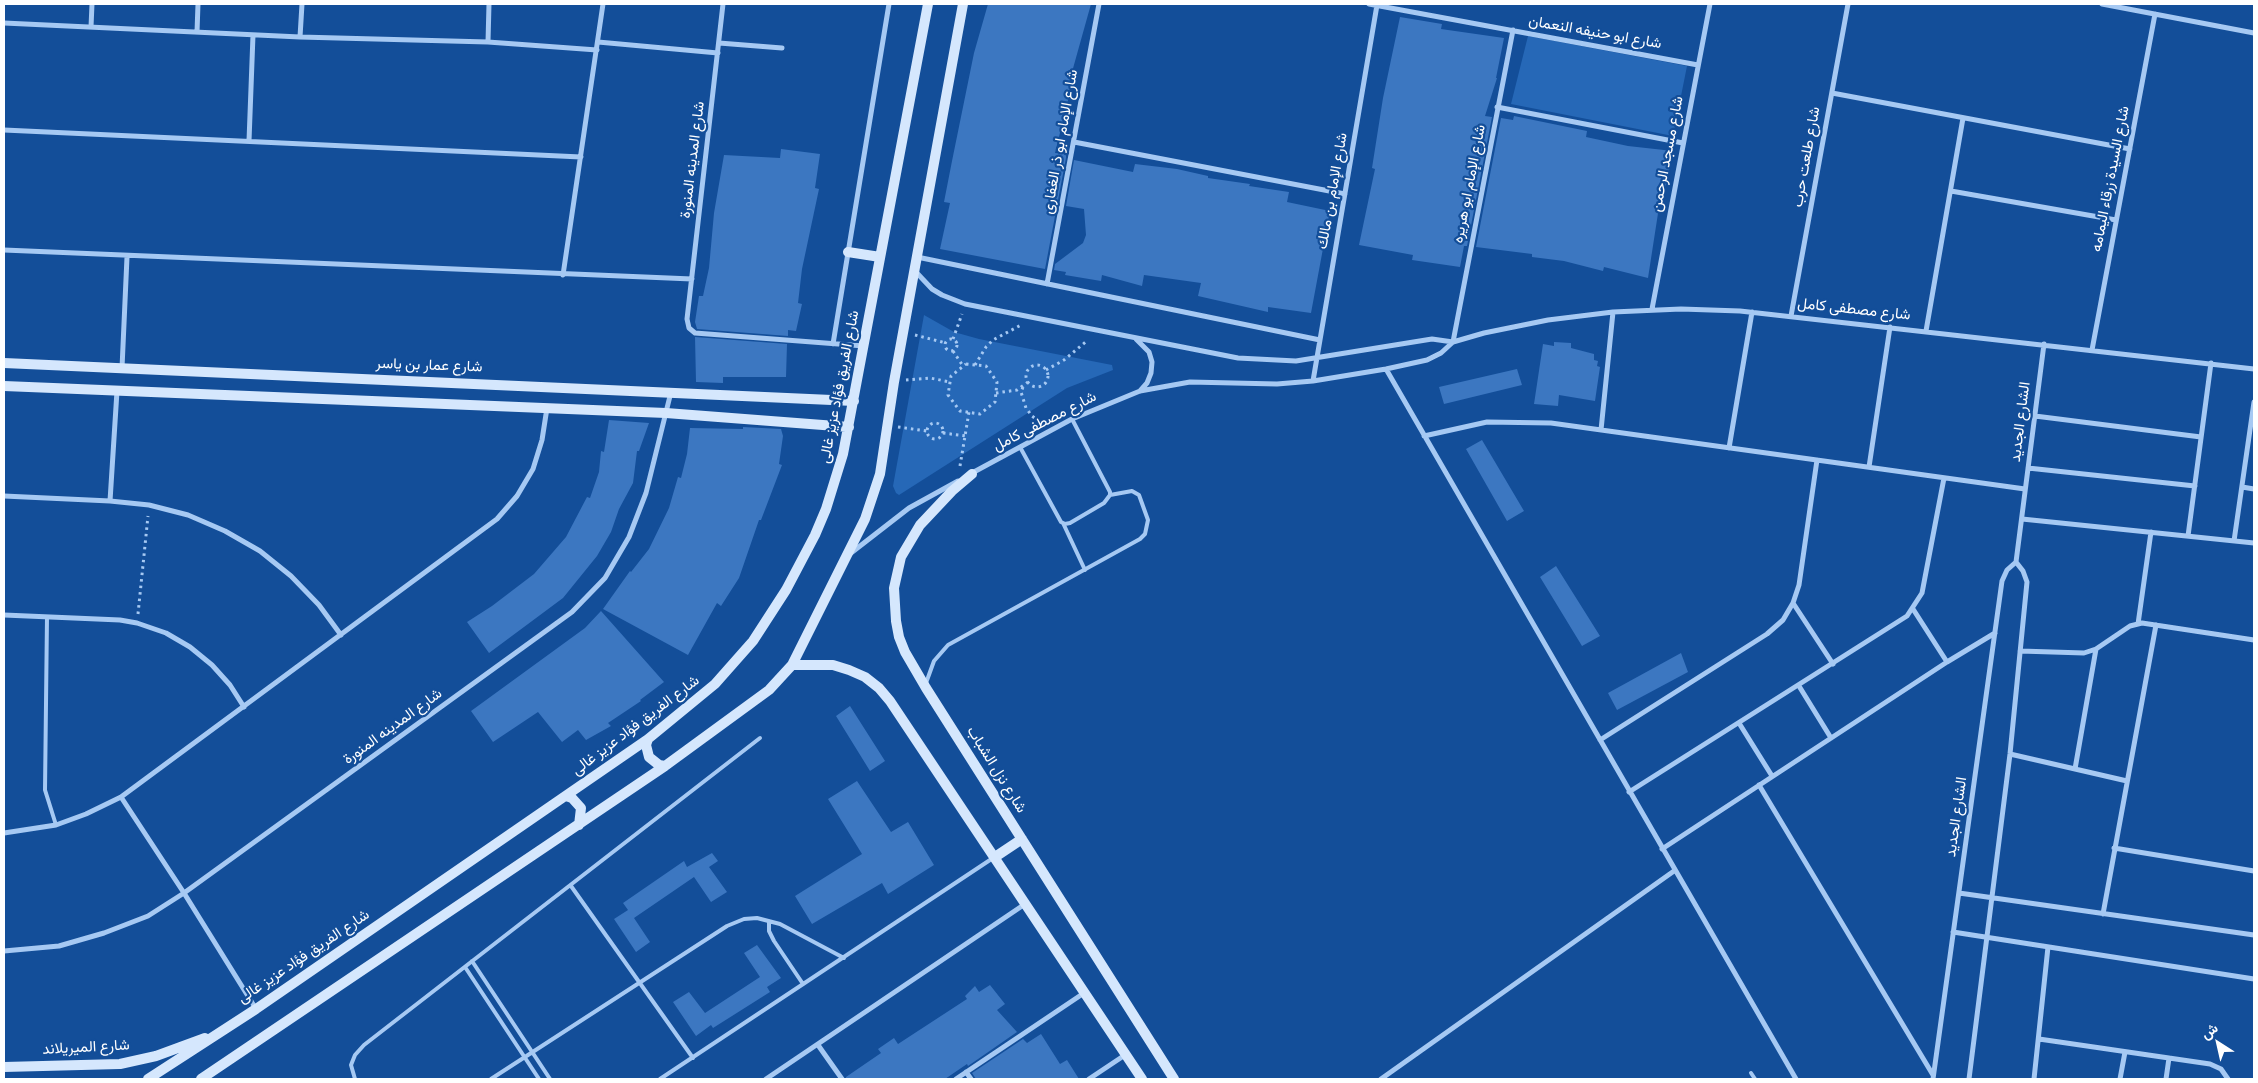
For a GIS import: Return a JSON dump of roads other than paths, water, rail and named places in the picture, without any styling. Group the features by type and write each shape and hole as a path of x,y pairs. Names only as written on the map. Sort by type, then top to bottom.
{"street":[{"path":"91,27 92,4"},
{"path":"197,32 198,4"},
{"path":"300,37 302,4"},
{"path":"488,4 488,42"},
{"path":"563,275 603,4"},
{"name":"شارع المدينه المنورة","path":"723,4 687,320 689,328 695,333 833,344"},
{"path":"864,346 833,344 889,4"},
{"name":"شارع الفريق فؤاد عزيز غالى","path":"148,1079 256,1009 648,739 694,703 735,664 753,641 786,590 812,542 826,509 840,464 854,401 928,4"},
{"path":"201,1079 665,766 769,690 792,665 873,498 880,474 894,382 963,4"},
{"name":"شارع الإمام ابو ذر الغفارى","path":"1047,284 1099,4"},
{"name":"شارع ابو حنيفه النعمان","path":"1369,4 1698,64"},
{"name":"شارع مسجد الرحمن","path":"1652,309 1710,4"},
{"name":"شارع طلعت حرب","path":"1791,316 1848,4"},
{"path":"2102,4 2254,32"},
{"name":"شارع الإمام بن مالك","path":"1312,381 1377,5"},
{"name":"شارع السيدة زرقاء اليمامه","path":"2092,350 2154,14"},
{"path":"4,23 300,37 488,42 597,50"},
{"name":"شارع الإمام ابو هريره","path":"1453,342 1496,107 1513,30"},
{"path":"249,141 253,34"},
{"path":"598,42 718,53"},
{"path":"719,43 782,48"},
{"path":"1832,94 2130,149"},
{"path":"1496,107 1683,143"},
{"path":"1926,331 1964,118"},
{"path":"4,130 581,157"},
{"path":"1074,142 1345,194"},
{"path":"1950,191 2116,220"},
{"path":"4,250 692,279"},
{"path":"848,252 880,257"},
{"path":"122,368 126,256"},
{"path":"917,257 1320,340"},
{"name":"شارع مصطفى كامل","path":"914,271 932,289 948,298 966,304 1133,338 1257,360 1296,361 1425,340 1439,339 1453,342"},
{"name":"شارع مصطفى كامل","path":"845,558 901,514 957,482 1072,419 1140,391 1190,382 1260,384 1312,381 1386,369 1434,357 1453,342 1524,325 1613,312 1652,309 1710,309 1752,312 2254,368"},
{"path":"1601,430 1613,312"},
{"path":"1730,448 1752,312"},
{"path":"1869,467 1890,327"},
{"path":"1133,338 1145,348 1152,362 1151,374 1147,383 1140,391"},
{"name":"الشارع الجديد","path":"1933,1077 2002,581 2007,570 2016,562 2044,344"},
{"name":"شارع عمار بن ياسر","path":"4,363 671,391 854,401"},
{"path":"2188,536 2211,364"},
{"path":"1386,369 1674,871 1796,1079"},
{"path":"4,386 666,413 849,426"},
{"path":"110,501 117,391"},
{"name":"شارع المدينه المنورة","path":"4,951 59,946 104,933 148,916 184,893 572,612 605,578 629,537 646,493 671,391"},
{"path":"2234,540 2251,442 2254,402"},
{"path":"4,833 56,825 86,814 121,797 497,519 518,496 533,469 542,440 547,408"},
{"path":"2035,416 2201,437"},
{"path":"1424,436 1466,425 1508,421 1551,423 2025,489"},
{"path":"1600,740 1768,634 1783,620 1793,603 1799,585 1817,460"},
{"path":"2028,468 2194,486"},
{"name":"شارع نزل الشباب","path":"972,474 952,491 920,525 901,557 897,572 894,605 899,637 905,652 926,688 1174,1079"},
{"path":"1630,792 1900,622 1914,609 1924,584 1944,478"},
{"path":"2242,487 2254,489"},
{"path":"4,496 110,501 149,505 188,515 225,531 260,551 319,605 341,635"},
{"path":"2022,519 2254,543"},
{"path":"2138,624 2152,532"},
{"path":"1969,1079 2010,754 2027,582 2024,571 2016,562"},
{"path":"1793,603 1834,664"},
{"path":"1914,609 1947,662"},
{"path":"4,615 120,620 138,623 166,633 190,647 212,665 230,685 244,707"},
{"path":"2020,651 2078,654 2096,649 2130,626 2138,624 2254,640"},
{"path":"2102,914 2156,625"},
{"path":"1662,848 1947,662 1995,633"},
{"path":"2075,769 2096,649"},
{"path":"792,665 833,665 849,670 879,688 890,701 1142,1079"},
{"path":"1798,686 1831,738"},
{"path":"1739,724 1772,776"},
{"path":"648,739 646,745 650,756 654,761 665,766"},
{"path":"2010,754 2127,781"},
{"path":"1758,785 1933,1077"},
{"path":"566,796 572,798 581,808 579,825"},
{"path":"121,797 184,893 256,1009"},
{"path":"995,857 1022,839"},
{"path":"2114,848 2254,871"},
{"path":"1380,1079 1674,871"},
{"path":"1959,893 2254,935"},
{"path":"766,1079 1026,904"},
{"path":"1954,932 2254,979"},
{"path":"2034,1079 2048,946"},
{"path":"956,1079 1085,993"},
{"name":"شارع الميريلاند","path":"4,1066 120,1064 156,1056 224,1030"},
{"path":"2039,1040 2210,1064 2221,1069 2228,1079"},
{"path":"818,1045 842,1079"},
{"path":"2120,1079 2125,1052"},
{"path":"1089,1079 1126,1055"},
{"path":"2166,1079 2170,1058"},
{"path":"966,1072 971,1079"}],"lane":[{"path":"1072,419 1110,495"},
{"path":"1020,447 1063,524 1085,570"},
{"path":"926,688 934,661 948,645 1140,539 1147,527 1147,514 1138,493 1132,492 1110,495 1104,503 1067,524 1063,524"},
{"path":"47,616 45,790 56,825"},
{"path":"355,1079 351,1065 354,1055 364,1045 760,738"},
{"path":"660,1079 995,857"},
{"path":"571,886 692,1058"},
{"path":"492,1079 727,926 744,919 757,918 789,927 844,958"},
{"path":"769,921 770,931 774,940 803,984"},
{"path":"472,961 550,1079"},
{"path":"465,967 539,1079"},
{"path":"1751,1073 1755,1079"}]}
